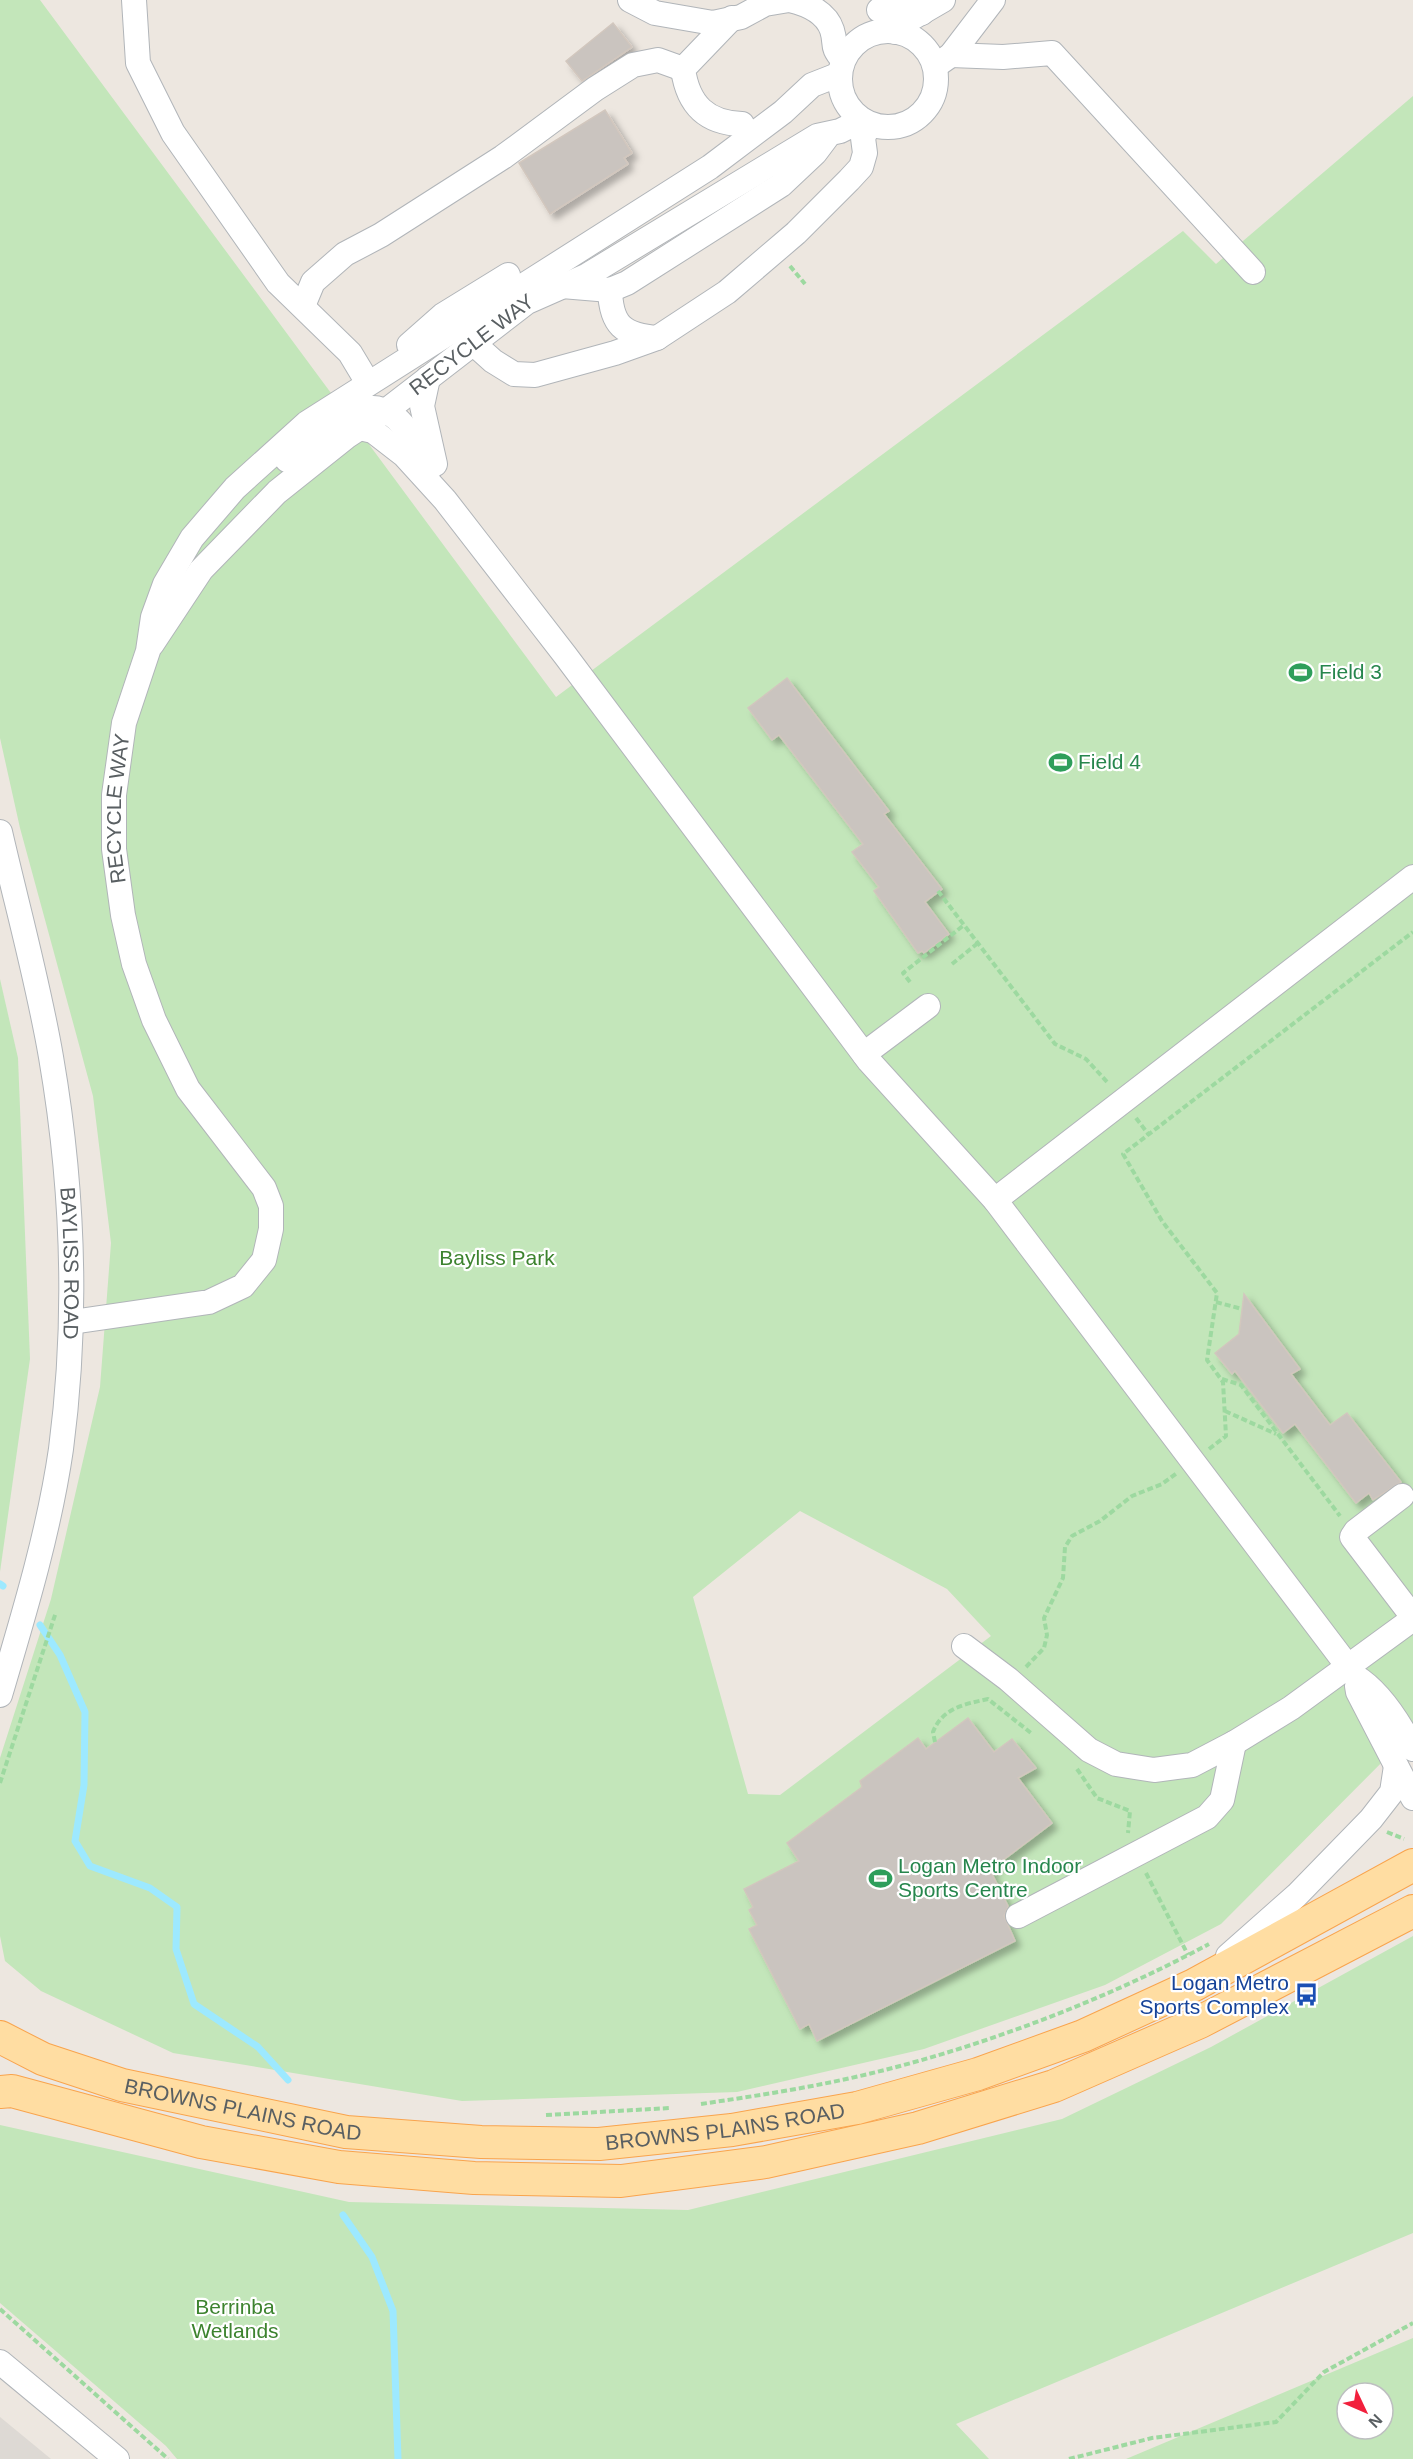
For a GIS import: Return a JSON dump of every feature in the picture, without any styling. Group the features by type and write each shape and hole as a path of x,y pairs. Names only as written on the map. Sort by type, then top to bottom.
{"main road":[{"name":"BROWNS PLAINS ROAD","path":"0,2037 43,2059 122,2085 346,2132 481,2142 599,2144 732,2130 857,2108 978,2074 1083,2036 1194,1985 1412,1851"},
{"name":"BROWNS PLAINS ROAD","path":"0,2092 12,2091 201,2142 339,2167 474,2178 621,2181 776,2160 918,2128 1054,2086 1200,2022 1413,1911"}],"street":[{"path":"135,0 138,63 173,133 278,282 350,353 368,383"},
{"path":"630,0 655,13 713,23 732,18 765,4 789,0 807,4 823,16 832,29"},
{"path":"824,0 830,12 833,49 841,67 845,103 865,122 881,128 896,127 911,122 924,112 943,61 993,0"},
{"path":"368,383 380,369 443,315 690,161 780,99 812,85 841,67 860,39 881,18 922,12 943,0"},
{"path":"683,69 732,18"},
{"path":"881,18 921,43 943,61 1052,53 1253,272"},
{"path":"303,306 313,282 345,254 381,235 503,157 595,89 633,65 658,60 683,69"},
{"path":"683,69 685,85 710,118 724,123 742,124"},
{"path":"368,383 383,377 710,167 758,132 812,85"},
{"path":"473,343 493,361 514,374 534,375 615,354 657,338 728,292 796,233 849,180 861,167 865,153 863,138 865,122"},
{"name":"RECYCLE WAY","path":"148,651 208,563 277,492 526,302 586,276 817,136 865,122"},
{"path":"562,286 610,290 627,283 782,185 815,153 830,133"},
{"path":"610,290 613,317 622,327 635,336 657,338"},
{"path":"428,378 422,406 441,490"},
{"name":"RECYCLE WAY","path":"72,1322 209,1302 243,1286 264,1260 271,1229 272,1206 264,1188 188,1089 154,1020 134,964 123,915 114,849 114,795 124,723 148,651 153,617 165,584 192,538 235,488 272,453 307,423 368,383"},
{"path":"192,538 238,504 292,455 354,411 367,406 387,410 405,428 441,490 864,1054 995,1200 1352,1671 1368,1685 1407,1748 1413,1798"},
{"path":"360,428 373,431 404,455 441,490"},
{"name":"BAYLISS ROAD","path":"0,832 51,1056 67,1182 72,1322 61,1449 36,1570 0,1695"},
{"path":"995,1200 1413,877"},
{"path":"864,1054 928,1006"},
{"path":"964,1646 1008,1679 1089,1750 1116,1764 1154,1770 1191,1765 1234,1743 1352,1671 1413,1618 1353,1537 1402,1496"},
{"path":"1352,1671 1358,1692 1407,1748"},
{"path":"1018,1916 1207,1817 1222,1800 1234,1743"},
{"path":"1194,1985 1297,1895 1371,1819 1392,1792 1407,1748"},
{"path":"0,2362 117,2459"}],"path":[{"path":"938,891 1055,1044 1094,1065 1113,1089"},
{"path":"910,982 903,973 964,925"},
{"path":"1203,1453 1226,1436 1221,1379 1207,1360 1217,1293 1162,1221 1123,1154 1413,932"},
{"path":"952,963 978,943"},
{"path":"1132,1113 1149,1135"},
{"path":"1216,1302 1242,1309"},
{"path":"1221,1379 1241,1385 1354,1534"},
{"path":"1225,1411 1276,1434"},
{"path":"1019,1671 1033,1661 1044,1648 1047,1635 1044,1618 1063,1578 1065,1546 1072,1536 1100,1521 1132,1496 1162,1484 1182,1469"},
{"path":"0,1783 56,1612"},
{"path":"935,1742 933,1732 942,1716 959,1706 988,1699 1040,1739"},
{"path":"1074,1766 1097,1798 1130,1811 1131,1821 1127,1831 1188,1955"},
{"path":"1371,1819 1392,1836 1401,1839 1412,1851"},
{"path":"699,2105 824,2084 952,2050 1076,2006 1188,1955 1211,1942"},
{"path":"545,2115 675,2108"},
{"path":"0,2309 168,2459"},
{"path":"1069,2459 1152,2438 1276,2422 1324,2372 1413,2323"}],"shaded area":[{"path":"0,2417 51,2459 0,2459"}],"green space":[{"name":"Bayliss Park","path":"0,0 40,0 556,697 1183,231 1216,264 1413,96 1413,1731 1221,1924 1105,1985 924,2049 737,2092 462,2101 173,2053 41,1991 5,1961 0,1936 0,1758 51,1599 100,1387 111,1243 93,1096 20,828 0,738","holes":["800,1511 947,1589 991,1636 780,1795 748,1794 693,1597"]},
{"path":"0,979 18,1058 30,1359 0,1572"},
{"name":"Berrinba Wetlands","path":"1413,1936 1413,2233 956,2424 989,2459 177,2459 166,2446 0,2303 0,2125 349,2202 688,2210 1062,2119 1211,2047"},
{"path":"1413,2338 1413,2459 1126,2459"}],"building":[{"path":"613,23 632,47 582,81 566,61"},
{"path":"605,110 632,153 624,158 628,164 550,214 519,163"},
{"path":"787,678 889,811 884,814 942,889 925,902 949,934 924,953 922,951 918,953 874,891 879,887 852,852 863,844 779,735 772,740 748,708"},
{"path":"1244,1294 1300,1369 1291,1374 1330,1425 1347,1413 1401,1482 1373,1500 1369,1493 1356,1503 1295,1424 1283,1433 1235,1371 1232,1374 1215,1353 1239,1334"},
{"name":"Logan Metro Indoor Sports Centre","path":"968,1718 994,1752 1012,1739 1036,1768 1018,1778 1052,1823 990,1870 1008,1906 1004,1916 1015,1941 817,2041 809,2024 800,2029 749,1929 757,1925 749,1910 753,1907 744,1889 799,1861 787,1843 862,1787 860,1781 918,1738 926,1749"}],"waterway":[{"path":"40,1625 60,1655 85,1712 84,1785 75,1841 90,1866 150,1888 177,1907 176,1949 194,2004 258,2047 288,2080"},
{"path":"343,2215 372,2257 393,2311 398,2459"}],"place":[{"name":"Field 3","path":"1301,672"},
{"name":"Field 4","path":"1060,762"},
{"name":"Logan Metro Indoor Sports Centre","path":"880,1878"},
{"name":"Logan Metro Sports Complex","path":"1307,1995"}]}
